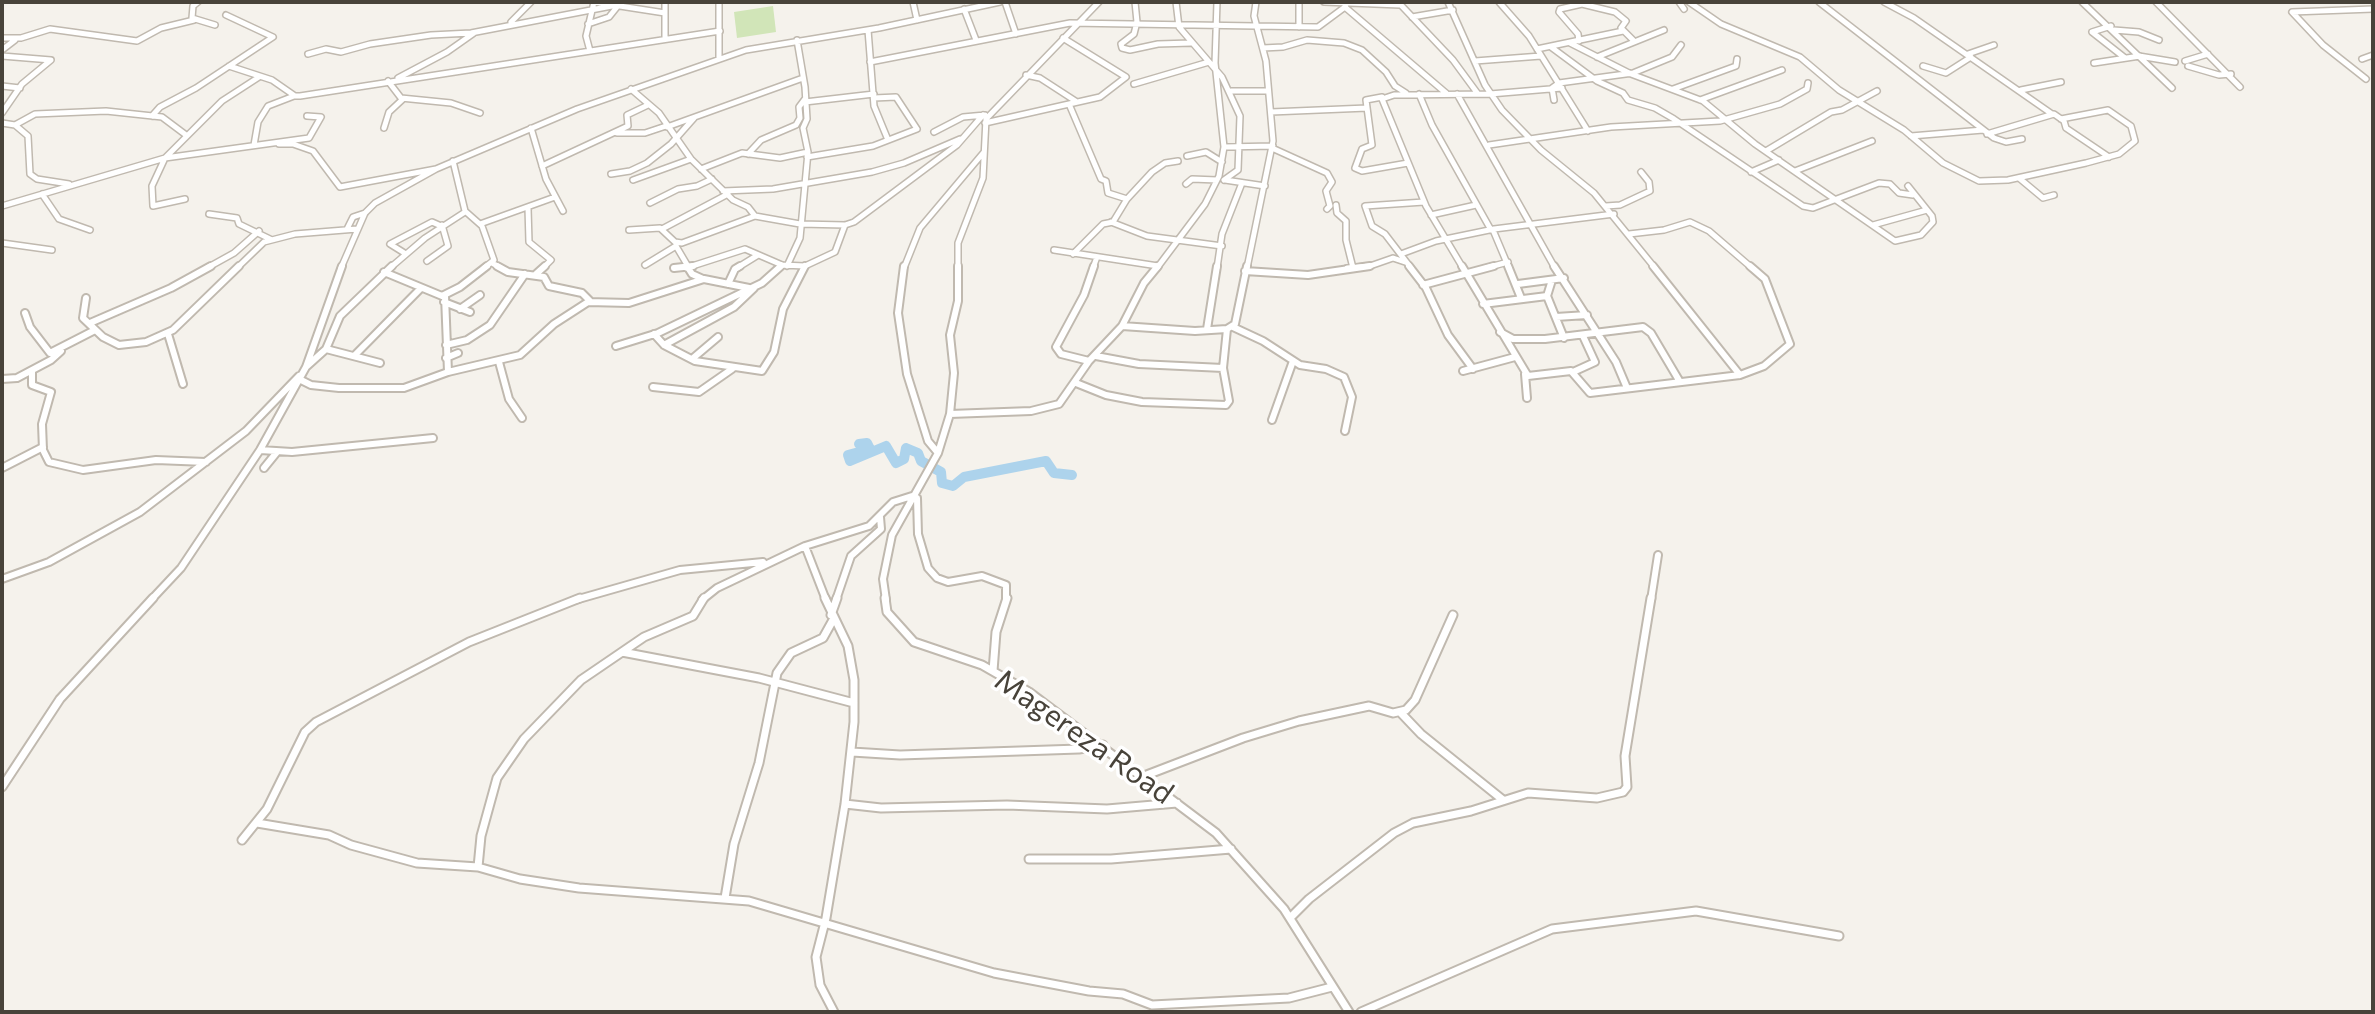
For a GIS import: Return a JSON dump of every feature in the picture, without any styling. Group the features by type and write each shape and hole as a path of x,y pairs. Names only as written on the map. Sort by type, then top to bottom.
{"street":[{"path":"194,20 190,14 197,2"},
{"path":"501,27 516,18 531,2"},
{"path":"665,2 665,39"},
{"path":"719,2 719,58"},
{"path":"913,2 917,20"},
{"path":"2,787 60,699 181,568 260,450 303,373 357,229 365,213 382,198 453,161 531,128 631,89 762,45 868,30 1002,2 1016,34"},
{"name":"Magereza Road","path":"1099,2 986,115 983,178 958,243 958,301 950,335 954,373 950,414 938,453 892,535 884,571 887,612 914,642 962,657 1029,692 1178,802 1231,849 1290,918 1349,1012"},
{"path":"1135,2 1137,24 1130,40 1121,44 1122,49 1191,43"},
{"path":"1176,2 1177,23 1231,91 1241,122 1237,173 1219,180"},
{"path":"950,414 1050,408 1059,404 1089,361 1122,326 1144,283 1205,204 1219,180 1224,147 1215,68 1217,2"},
{"path":"1076,383 1106,395 1142,402 1224,405 1229,401 1223,368 1272,147 1263,48 1254,14 1256,2"},
{"path":"1299,2 1299,27"},
{"path":"1324,2 1399,4 1453,60 1478,94"},
{"path":"1448,2 1490,94 1528,139 1614,214 1699,327 1740,375"},
{"path":"1499,2 1526,31 1588,131"},
{"path":"1679,2 1684,9"},
{"path":"1689,2 1721,24 1800,57 1854,101 1970,178 1992,182 2019,178 2109,157 2133,146 2136,137 2126,121 2105,109 2061,119"},
{"path":"1819,2 1985,132 2003,142 2022,139"},
{"path":"1884,2 1909,14 2021,90 2061,119 2066,128 2109,157"},
{"path":"2082,2 2172,88"},
{"path":"2156,2 2231,74 2240,87"},
{"path":"870,62 1016,34 1040,26 1070,23 1320,27 1344,4"},
{"path":"1344,4 1446,93"},
{"path":"1579,41 1578,34 1559,12 1560,9 1580,4 1606,12 1613,11 1627,23 1621,27 1633,40"},
{"path":"308,54 326,49 341,52 370,44 431,35 474,33 618,5 665,13"},
{"path":"588,24 609,17 618,5"},
{"path":"2295,5 2304,10"},
{"path":"2366,79 2323,45 2292,12 2314,6 2373,9"},
{"path":"964,9 976,40"},
{"path":"589,10 586,41 590,51"},
{"path":"1412,17 1453,10"},
{"path":"152,116 160,107 273,36 226,15"},
{"path":"2,50 17,39 50,29 137,41 161,28 194,20 215,25"},
{"path":"2125,58 2092,32 2112,28 2139,32 2159,40"},
{"path":"868,30 876,111 888,140"},
{"path":"1597,57 1664,30"},
{"path":"254,145 258,122 268,106 295,96 720,31"},
{"path":"1537,49 1623,31"},
{"path":"390,81 431,62 474,33"},
{"path":"985,123 1103,96 1127,76 1099,63 1067,37 1063,38"},
{"path":"2,38 17,39"},
{"path":"616,346 654,334 753,287 784,266 800,238 808,154 803,128 807,119 797,40"},
{"path":"1263,48 1283,47 1307,40 1346,43 1363,51 1386,72 1395,86 1408,94"},
{"path":"1570,43 1631,74 1700,100 1766,151 1894,241 1910,239 1931,227 1933,220 1908,186"},
{"path":"1408,163 1396,167 1356,169 1362,149 1372,145 1366,100 1408,94 1490,94 1552,89 1594,78 1631,74 1671,57 1681,45"},
{"path":"1923,66 1946,73 1958,68 1970,55 1994,45"},
{"path":"1551,47 1594,78 1623,93 1628,100 1659,110 1682,124 1806,207 1879,183 1890,184 1900,194 1914,195"},
{"path":"2208,54 2187,64 2219,75 2231,74"},
{"path":"2362,59 2373,55"},
{"path":"2,56 51,60 20,88 2,113"},
{"path":"1475,61 1541,56"},
{"path":"2094,63 2139,56 2175,62"},
{"path":"1673,89 1736,66 1737,59"},
{"path":"1134,84 1209,62"},
{"path":"229,66 272,80 295,96"},
{"path":"1700,100 1782,70"},
{"path":"1026,75 1040,78 1077,102"},
{"path":"185,199 153,206 152,186 165,158 231,94 259,77"},
{"path":"613,134 645,133 666,127 803,78"},
{"path":"390,81 403,99"},
{"path":"2021,90 2061,82"},
{"path":"1599,90 1602,83"},
{"path":"1489,145 1588,131 1724,120 1780,104 1807,89 1808,83"},
{"path":"2,86 20,88"},
{"path":"631,89 660,114 666,127 691,159 755,216"},
{"path":"1552,89 1554,100"},
{"path":"1231,91 1268,91"},
{"path":"1766,151 1877,91"},
{"path":"1419,94 1432,125 1492,230 1518,284 1521,298"},
{"path":"1457,94 1489,145 1539,243 1599,334 1627,388"},
{"path":"701,169 748,154 780,158 862,149 917,129 896,97 805,101 799,107 800,118 796,125 761,140 748,154"},
{"path":"1382,97 1424,202 1524,371 1530,377 1573,372 1595,362 1583,336"},
{"path":"384,128 389,112 403,99 446,102 480,113"},
{"path":"1069,104 1101,178 1106,181 1108,193 1127,199"},
{"path":"542,166 629,125 628,114 648,105"},
{"path":"1271,112 1367,108"},
{"path":"15,125 33,114 54,115 70,111 152,116 172,122 186,135"},
{"path":"1911,136 1985,132 2052,114"},
{"path":"934,132 963,117 986,115"},
{"path":"645,265 677,245 755,216 800,224 845,225 897,192 965,137 986,115"},
{"path":"2,206 165,158 309,138 321,117 307,116"},
{"path":"611,174 644,165 675,139 695,116"},
{"path":"2,123 15,125 28,136 30,174 37,179 73,185"},
{"path":"531,128 542,166 563,211"},
{"path":"629,230 662,229 726,192 773,189 882,170 965,137"},
{"path":"1795,171 1872,141"},
{"path":"269,143 293,144 313,151 335,185 340,187 436,169"},
{"path":"1224,147 1272,147 1327,173 1332,180 1326,191 1330,206 1327,209"},
{"path":"938,453 928,441 907,374 898,313 901,271 920,228 985,151"},
{"path":"1187,156 1206,152 1222,162"},
{"path":"633,180 691,159"},
{"path":"1751,172 1779,160"},
{"path":"444,299 492,263 494,253 480,224 465,212 453,161"},
{"path":"1111,222 1127,199 1157,168 1178,161"},
{"path":"1606,206 1620,205 1650,191 1649,182 1641,172"},
{"path":"2019,178 2044,198 2054,195"},
{"path":"650,203 678,189 697,186 712,179"},
{"path":"1186,184 1193,179 1265,186"},
{"path":"1207,329 1222,246 1232,205 1242,183"},
{"path":"42,194 59,219 90,230"},
{"path":"480,224 555,197"},
{"path":"1424,202 1365,205 1372,226 1385,234 1423,285 1438,309 1448,335 1473,369"},
{"path":"1336,205 1337,213 1346,221 1346,240 1353,268"},
{"path":"1431,215 1476,205"},
{"path":"528,208 529,242 551,260 535,275"},
{"path":"1873,225 1927,210"},
{"path":"2,579 40,566 130,517 207,462 251,427 326,349 342,313 384,272 442,226 465,212"},
{"path":"347,229 353,217 365,213"},
{"path":"209,214 237,218 239,224 259,231 270,239"},
{"path":"1401,254 1444,240 1492,230 1614,214"},
{"path":"406,254 390,244 432,222 442,226"},
{"path":"1073,254 1103,224 1111,222 1147,236 1222,246"},
{"path":"1573,372 1587,393 1740,375 1764,366 1790,344 1763,277 1697,223 1629,234"},
{"path":"674,268 689,268 745,249 784,266 805,266 835,252 845,225"},
{"path":"427,261 448,246 442,226"},
{"path":"86,298 82,317 110,342 122,346 146,342 168,334 218,284 270,239 357,229"},
{"path":"662,229 677,245 693,275 753,287"},
{"path":"90,323 174,287 234,253 259,231"},
{"path":"2,243 52,250"},
{"path":"1054,250 1158,266"},
{"path":"728,284 733,271 758,255"},
{"path":"1089,361 1061,354 1056,347 1084,295 1097,257"},
{"path":"1245,271 1308,275 1393,258 1405,262"},
{"path":"1423,285 1508,262"},
{"path":"492,263 504,271 544,277 549,286 582,293 590,301"},
{"path":"654,334 664,345 692,359 732,369 765,369 774,352 783,309 805,266"},
{"path":"384,272 470,312"},
{"path":"446,345 467,340 490,325 525,274"},
{"path":"1518,284 1564,278"},
{"path":"303,373 325,387 399,389 448,372 499,362 524,353 554,324 590,301 629,303 703,279"},
{"path":"1552,280 1547,296 1564,338"},
{"path":"664,345 734,307 753,287"},
{"path":"354,356 421,288"},
{"path":"460,309 480,295"},
{"path":"1483,304 1547,296"},
{"path":"444,299 448,372"},
{"path":"327,311 342,313"},
{"path":"25,313 30,327 47,350 54,352 95,330"},
{"path":"1556,317 1587,315"},
{"path":"1122,326 1230,328 1263,341 1304,367 1333,371 1346,379 1352,390 1352,406 1345,431"},
{"path":"1500,332 1513,339 1564,338 1645,328 1668,358 1680,382"},
{"path":"168,334 183,384"},
{"path":"692,359 718,337"},
{"path":"2,379 14,380 32,371 54,358 62,348"},
{"path":"326,349 380,363"},
{"path":"446,358 458,353"},
{"path":"1096,356 1139,364 1223,368"},
{"path":"1463,371 1515,357"},
{"path":"1272,420 1293,361"},
{"path":"499,362 509,399 522,418"},
{"path":"653,387 699,392 732,369"},
{"path":"32,371 32,385 51,392 43,415 43,447 47,461 75,470 156,460 207,462"},
{"path":"1524,371 1527,398"},
{"path":"260,450 277,452 433,438"},
{"path":"2,468 43,447"},
{"path":"264,468 277,452"},
{"path":"478,867 481,836 497,778 509,759 581,680 650,634 693,616 708,594 805,546 865,528 880,517 889,504 912,496 918,500 918,534 932,574 945,582 982,576 1006,585 1008,594 996,632 993,671"},
{"path":"725,898 734,844 759,763 774,682 786,657 821,640 832,618 851,556 862,543 880,532 880,517"},
{"path":"805,546 832,618 852,657 852,752 816,969 820,985 834,1012"},
{"path":"1290,918 1309,899 1398,830 1423,820 1471,811 1535,792 1605,798 1625,790 1625,756 1658,555"},
{"path":"242,840 257,823 305,732 354,700 469,642 592,594 680,570 771,561"},
{"path":"1401,713 1415,700 1453,615"},
{"path":"622,652 774,682 854,703"},
{"path":"1144,776 1252,735 1369,706 1401,713 1421,734 1503,800"},
{"path":"852,752 900,755 1079,749 1103,745"},
{"path":"845,804 881,808 1007,805 1107,809 1178,802"},
{"path":"257,823 322,833 351,845 417,863 478,867 520,879 579,888 725,898 771,907 994,973 1123,994 1152,1005 1289,998 1332,987"},
{"path":"1029,859 1111,859 1231,849"},
{"path":"1361,1012 1552,929 1696,911 1839,936"}],"green space":[{"path":"773,6 776,32 737,38 734,12"}],"waterway":[{"path":"859,444 867,443 870,449 848,455 850,461 886,446 896,463 904,459 906,448 918,453 921,461 941,472 942,483 953,486 964,477 1046,461 1054,473 1072,475"}]}
